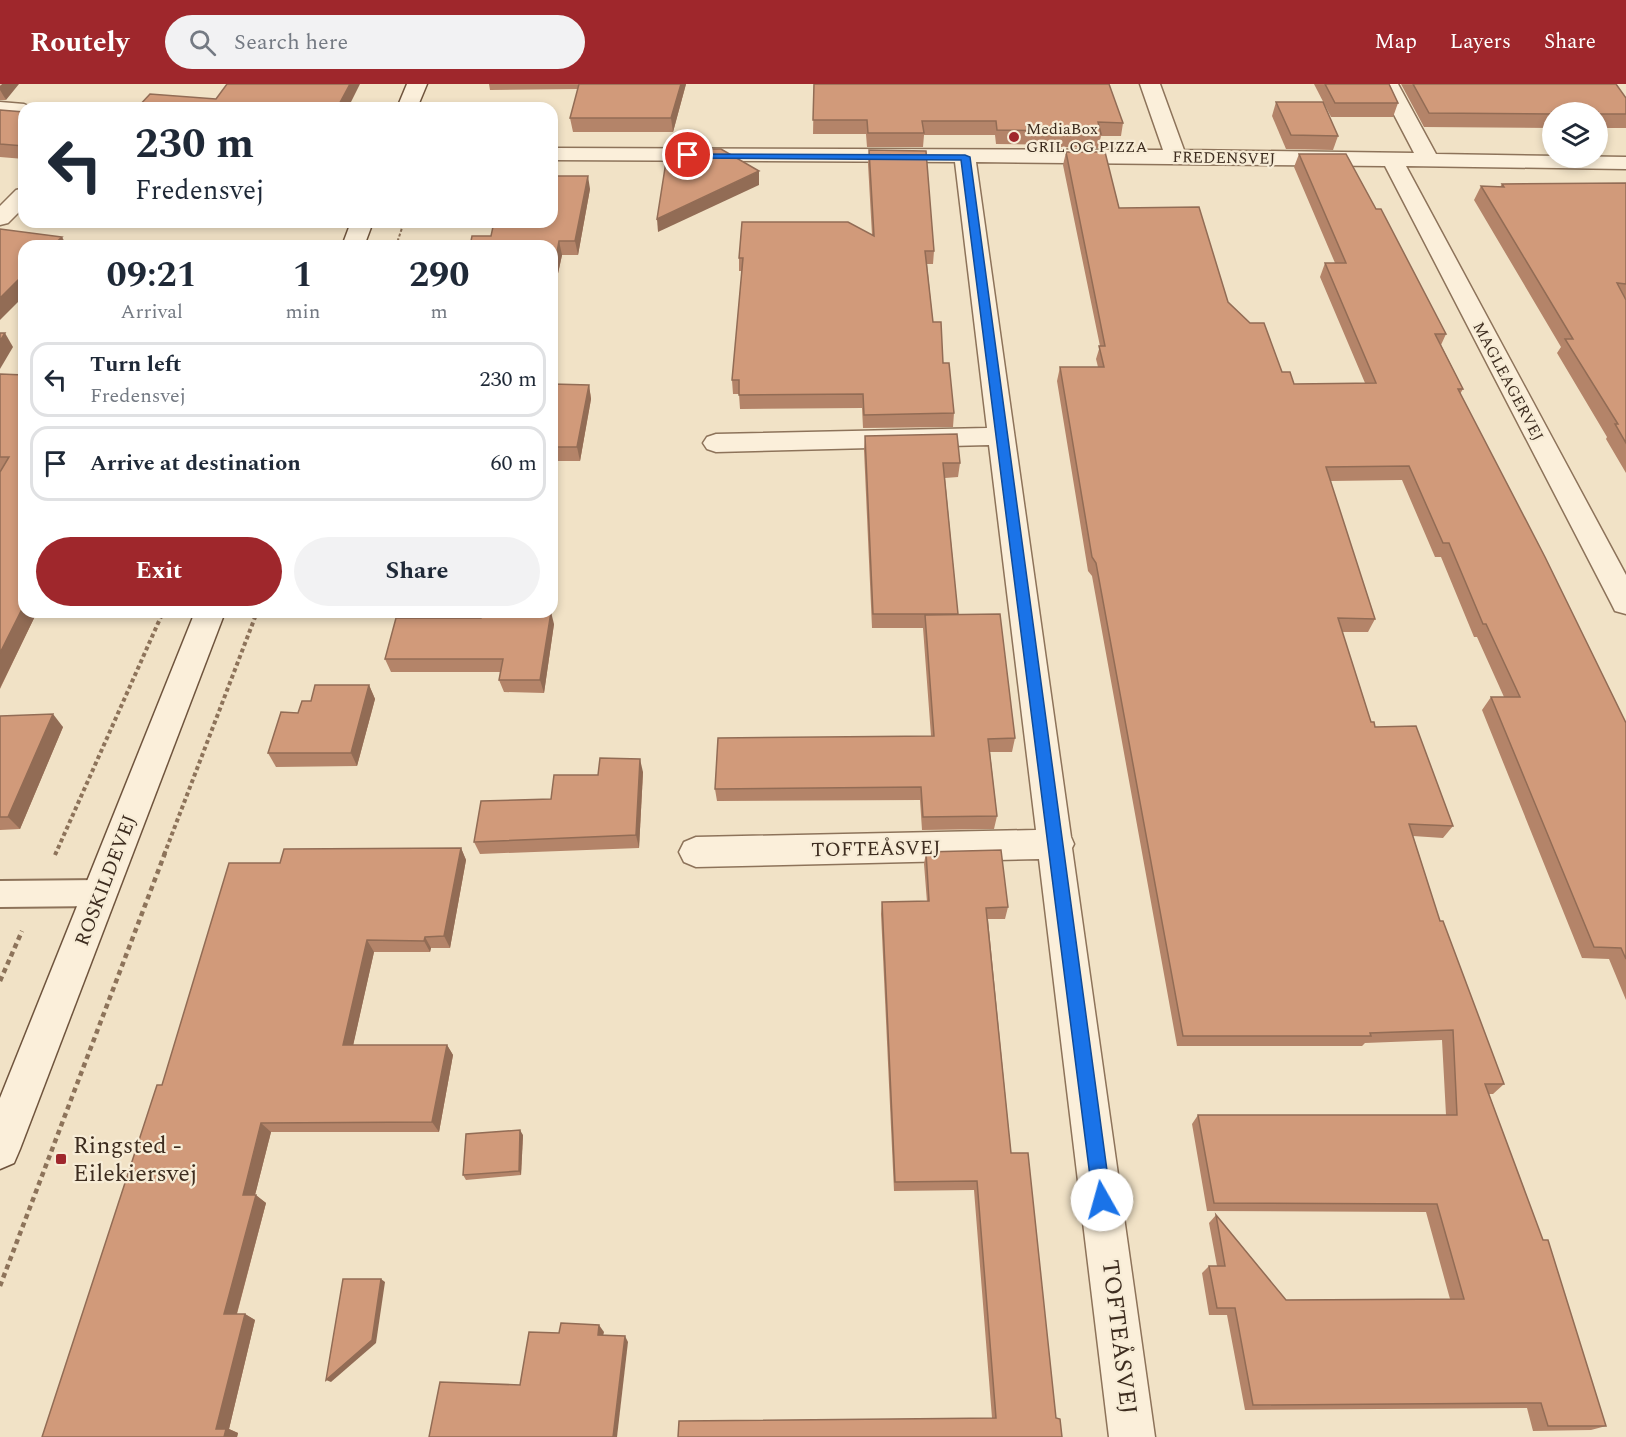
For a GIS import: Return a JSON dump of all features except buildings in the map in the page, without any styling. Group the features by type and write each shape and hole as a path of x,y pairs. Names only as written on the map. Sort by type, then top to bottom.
{"street":[{"path":"410,102 417,84"},
{"path":"1150,84 1176,156"},
{"path":"1388,84 1428,159"},
{"path":"0,108 18,110"},
{"name":"FREDENSVEJ","path":"558,154 1176,156 1626,162"},
{"name":"TOFTEÅSVEJ","path":"965,157 1057,844 1132,1437"},
{"name":"MAGLEAGERVEJ","path":"1392,159 1626,603"},
{"path":"0,218 18,201"},
{"path":"716,443 1002,436"},
{"name":"ROSKILDEVEJ","path":"0,1149 208,618"},
{"name":"TOFTEÅSVEJ","path":"696,852 1057,844"}],"lane":[{"path":"0,894 100,893"}],"path":[{"path":"0,981 160,618"},
{"path":"0,1286 255,618"}],"place":[{"name":"MediaBox GRIL OG PIZZA","path":"1014,137"},
{"name":"Ringsted - Eilekiersvej","path":"61,1159"}],"route":[{"path":"688,155 965,157 1102,1200"}]}
